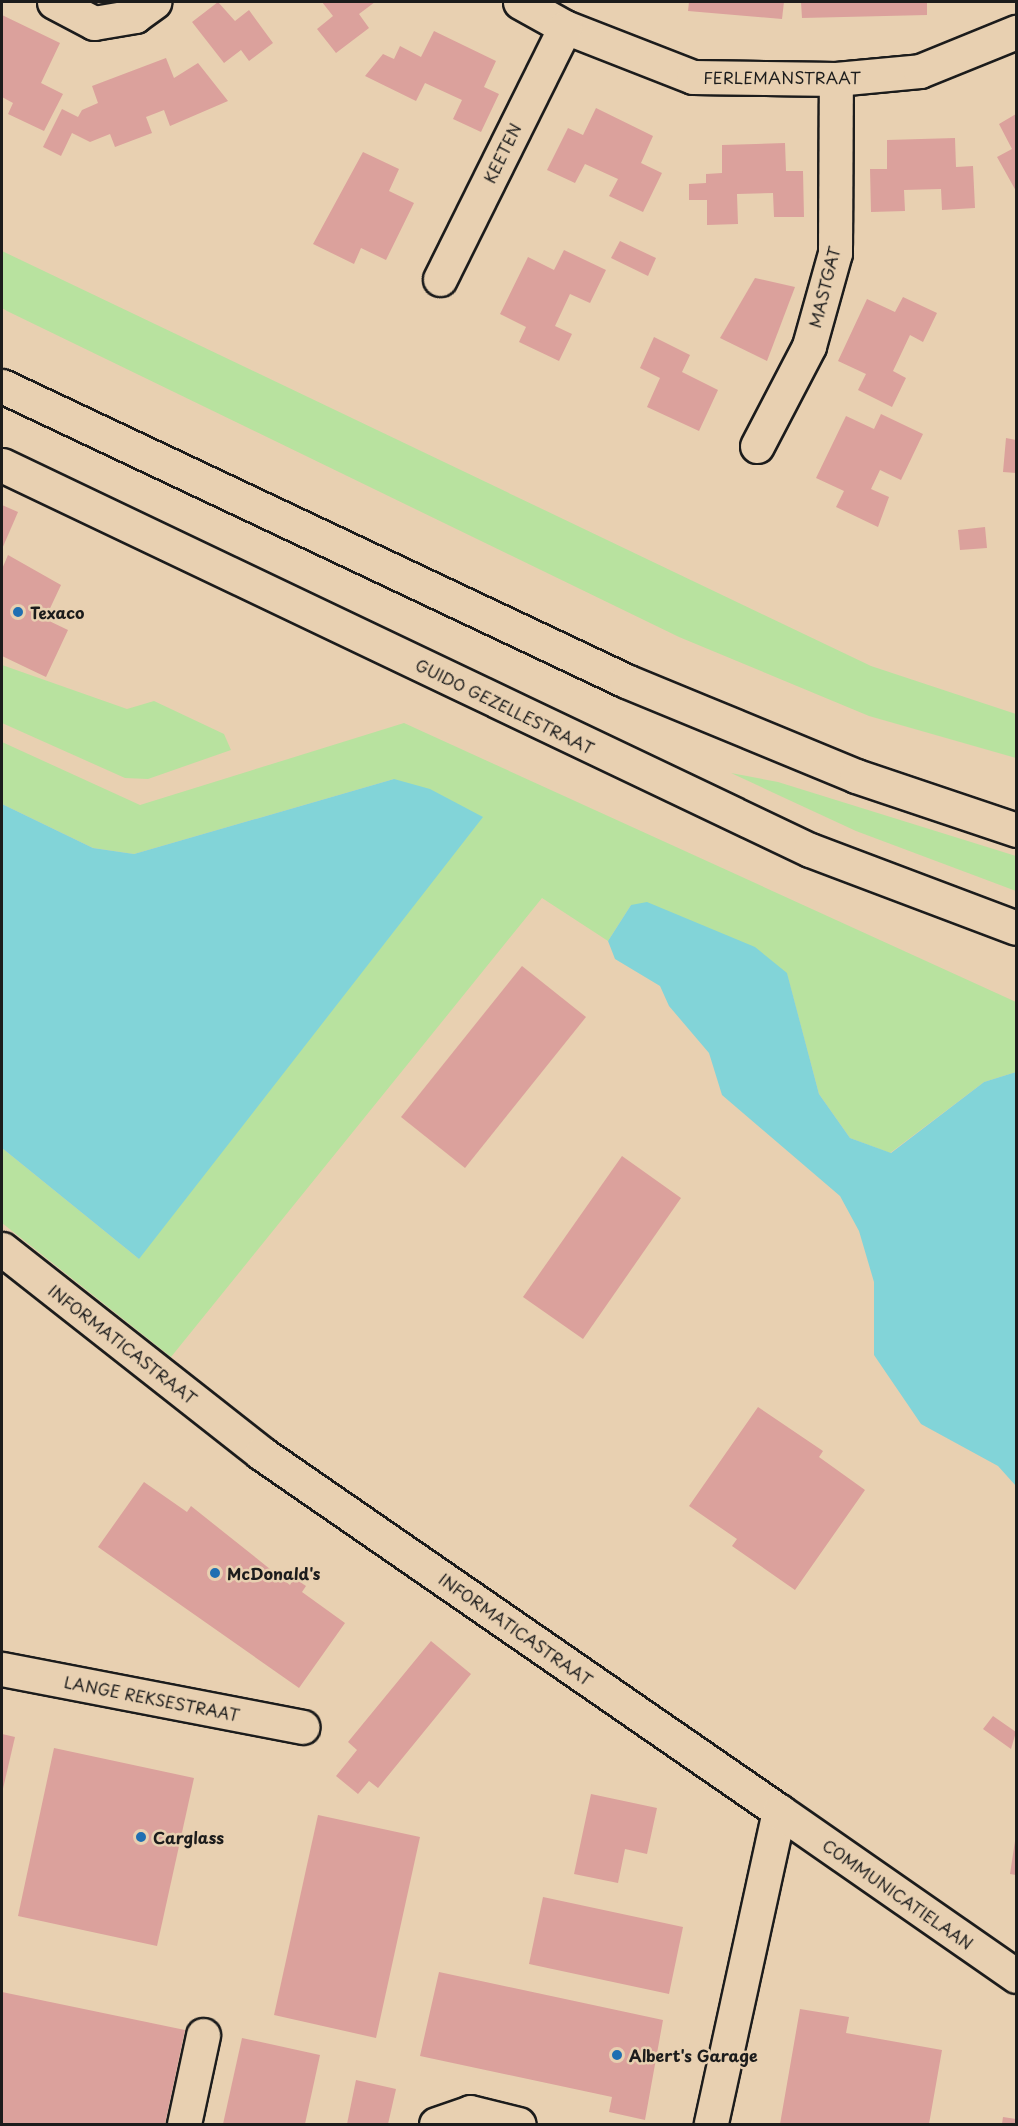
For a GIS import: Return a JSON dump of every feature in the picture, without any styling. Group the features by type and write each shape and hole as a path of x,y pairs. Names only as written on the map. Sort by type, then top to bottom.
{"street":[{"path":"54,2 94,23 135,16 154,2"},
{"name":"FERLEMANSTRAAT","path":"520,2 565,27 693,77 836,79 920,71 1017,32"},
{"name":"KEETEN","path":"440,279 565,27"},
{"name":"MASTGAT","path":"757,446 809,346 835,253 836,79"},
{"path":"2,386 626,681 856,776 1017,830"},
{"name":"GUIDO GEZELLESTRAAT","path":"2,465 780,836 1017,928"},
{"name":"INFORMATICASTRAAT","path":"2,1249 261,1452 779,1811"},
{"name":"LANGE REKSESTRAAT","path":"2,1669 302,1727"},
{"path":"711,2124 779,1811"},
{"name":"COMMUNICATIELAAN","path":"779,1811 1017,1976"},
{"path":"184,2124 203,2036"},
{"path":"436,2124 470,2112 519,2124"}],"green space":[{"path":"2,251 871,666 1016,714 1016,758 869,716 679,637 7,311 2,308"},
{"path":"2,665 127,709 154,701 224,734 231,750 148,779 125,778 2,723"},
{"path":"404,723 1016,1002 1016,1072 984,1082 890,1153 850,1138 819,1094 787,974 631,905 608,941 542,898 171,1357 2,1223 2,1148 139,1259 394,779 134,854 93,848 2,804 2,742 140,805"},
{"path":"731,773 778,782 1016,856 1016,891 856,831"}],"water":[{"path":"394,779 430,789 483,817 139,1259 2,1148 2,804 93,848 134,854"},
{"path":"647,902 755,947 787,973 819,1094 850,1138 891,1153 984,1082 1016,1072 1016,1486 998,1466 921,1424 874,1355 874,1282 859,1231 840,1196 722,1095 709,1053 669,1006 660,986 615,959 608,941 631,905"}],"building":[{"path":"218,2 235,21 249,10 273,43 249,61 241,50 224,63 192,22"},
{"path":"322,2 375,2 359,14 369,28 336,53 317,29 333,16"},
{"path":"689,2 784,2 782,19 688,11"},
{"path":"801,2 927,2 927,15 802,18"},
{"path":"2,15 60,43 41,83 63,94 44,131 8,114 13,103 2,97"},
{"path":"434,31 496,61 484,87 499,94 481,132 453,119 462,100 425,83 416,101 365,76 383,54 394,59 400,46 421,57"},
{"path":"166,58 174,78 198,63 228,101 170,126 164,110 146,117 152,133 115,147 110,134 90,142 72,133 61,156 43,147 62,109 78,117 82,110 98,103 92,86"},
{"path":"596,108 653,136 641,163 662,173 643,212 609,196 618,179 585,164 575,183 547,170 568,128 583,135"},
{"path":"1016,114 1016,191 997,157 1012,149 999,124"},
{"path":"955,138 956,167 973,166 975,208 942,210 941,189 904,190 905,211 871,212 870,169 887,169 887,140"},
{"path":"785,143 786,171 803,171 804,217 774,217 773,193 737,194 738,224 707,225 707,200 689,200 689,184 706,183 706,174 722,173 722,145"},
{"path":"363,152 399,169 389,191 414,203 386,260 361,248 354,264 313,244"},
{"path":"620,241 656,258 648,276 611,258"},
{"path":"564,250 606,270 590,303 570,294 555,326 572,334 559,361 519,342 526,327 500,314 528,257 554,270"},
{"path":"755,278 795,287 767,361 720,338"},
{"path":"903,297 937,313 923,342 910,335 893,371 906,378 892,407 858,390 866,374 838,361 867,299 895,312"},
{"path":"654,337 690,355 682,372 718,390 699,431 647,407 660,378 640,368"},
{"path":"881,414 923,434 901,480 880,470 871,489 889,497 878,527 836,507 844,491 816,478 846,416 874,429"},
{"path":"1006,438 1016,440 1016,473 1003,472"},
{"path":"2,505 18,512 2,549"},
{"path":"985,527 987,548 960,550 958,530"},
{"path":"8,555 61,585 45,619 68,630 46,677 2,656 2,569"},
{"path":"522,966 586,1017 465,1168 401,1117"},
{"path":"622,1156 681,1198 583,1339 523,1297"},
{"path":"758,1407 823,1451 819,1457 865,1490 795,1590 732,1546 737,1539 689,1506"},
{"path":"144,1482 187,1512 191,1506 290,1585 294,1578 306,1586 302,1592 345,1623 299,1688 98,1547"},
{"path":"431,1641 471,1674 378,1788 369,1781 358,1794 336,1776 357,1750 348,1742"},
{"path":"993,1716 1016,1732 1011,1749 983,1729"},
{"path":"2,1734 15,1737 2,1793"},
{"path":"54,1748 194,1778 157,1946 18,1916"},
{"path":"591,1794 657,1808 647,1854 625,1849 618,1883 574,1874"},
{"path":"318,1815 420,1837 376,2038 274,2015"},
{"path":"1016,1842 1016,1875 1010,1874"},
{"path":"543,1897 683,1927 669,1994 529,1964"},
{"path":"439,1972 663,2020 645,2120 609,2112 612,2097 420,2056"},
{"path":"2,1992 185,2030 165,2124 2,2124"},
{"path":"800,2009 849,2017 846,2033 942,2050 929,2124 780,2124"},
{"path":"242,2038 320,2055 305,2124 223,2124"},
{"path":"356,2080 396,2089 388,2124 347,2124"},
{"path":"1003,2117 1016,2119 1016,2124 1002,2124"}],"place":[{"name":"Texaco","path":"18,612"},
{"name":"McDonald's","path":"215,1573"},
{"name":"Carglass","path":"141,1837"},
{"name":"Albert's Garage","path":"617,2055"}]}
